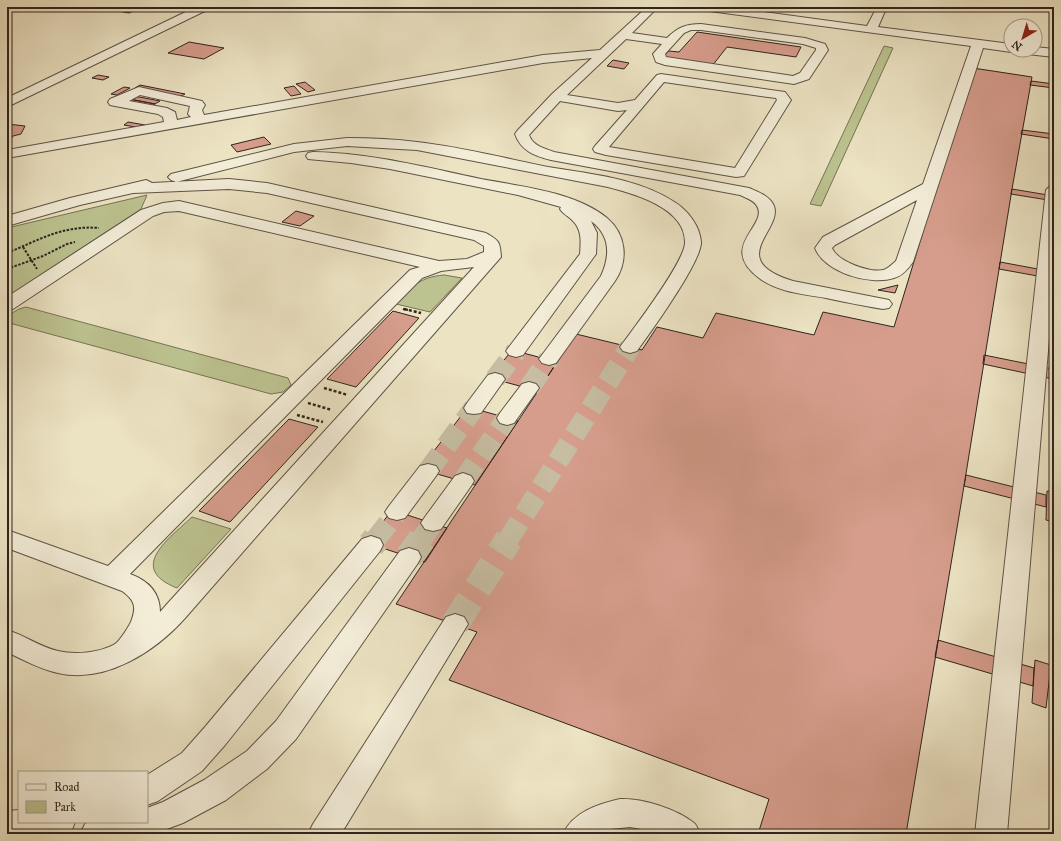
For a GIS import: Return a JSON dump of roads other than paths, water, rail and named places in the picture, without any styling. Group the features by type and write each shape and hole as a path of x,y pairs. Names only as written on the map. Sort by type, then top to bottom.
{"lane":[{"path":"7,103 205,7"},
{"path":"653,7 556,99 522,134 524,143 534,150 551,156 744,191 752,194 765,203 768,211 751,248 752,260 759,269 770,278 795,287 883,304"},
{"path":"702,7 728,9 1003,47"},
{"path":"871,29 880,11"},
{"path":"701,27 805,41 821,46 822,50 805,76 798,79 787,80 664,60 659,57 659,54 670,42 684,29 701,27"},
{"path":"624,35 670,42"},
{"path":"931,186 829,241 823,248 827,256 847,268 862,273 886,276 896,271 904,262 931,186 978,44"},
{"path":"1043,52 1054,53"},
{"path":"7,154 543,59 605,53"},
{"path":"664,78 768,93 780,96 784,100 739,172 736,173 600,149 626,117 660,79 664,78"},
{"path":"171,124 170,115 162,111 115,102 139,91 186,100 198,105 195,110 195,114 200,119"},
{"path":"556,99 618,107 637,104"},
{"path":"556,99 617,110 623,113 626,117"},
{"path":"7,221 76,201 294,148 347,142 417,146 619,184 647,193 663,201 678,213 689,225 693,244 684,265 630,347"},
{"path":"211,168 281,158 327,156 356,159 525,193 570,205 590,214 602,222 613,237 617,251 615,264 609,277 549,359"},
{"path":"7,640 46,658 60,662 74,663 90,662 122,653 143,642 177,610 440,317 494,254 492,244 480,236 267,188 229,184 132,188"},
{"path":"991,834 1054,190"},
{"path":"516,351 588,254 591,238 582,220 568,208 525,193"},
{"path":"7,212 76,201"},
{"path":"7,305 147,213 170,206 179,206 439,266"},
{"path":"112,577 416,274 439,266 467,264 479,261 494,254"},
{"path":"474,408 495,379"},
{"path":"507,418 529,388"},
{"path":"397,512 428,471"},
{"path":"433,523 463,481"},
{"path":"7,539 131,584 142,593 147,607 145,622 136,637 122,653"},
{"path":"148,790 192,762 216,736 371,545"},
{"path":"148,822 172,813 215,790 257,760 286,730 409,557"},
{"path":"324,834 455,624"},
{"path":"579,834 598,820 621,813 646,815 668,824 684,834"},
{"path":"9,825 43,823"},
{"path":"96,834 125,830 144,823"},
{"path":"9,825 43,834"}],"tunnel":[{"path":"508,540 630,347"},
{"path":"495,379 516,351"},
{"path":"529,388 549,359"},
{"path":"428,471 474,408"},
{"path":"463,481 507,418"},
{"path":"375,540 397,512"},
{"path":"421,540 433,523"},
{"path":"371,545 376,539"},
{"path":"409,557 422,539"},
{"path":"455,624 509,539"}]}
